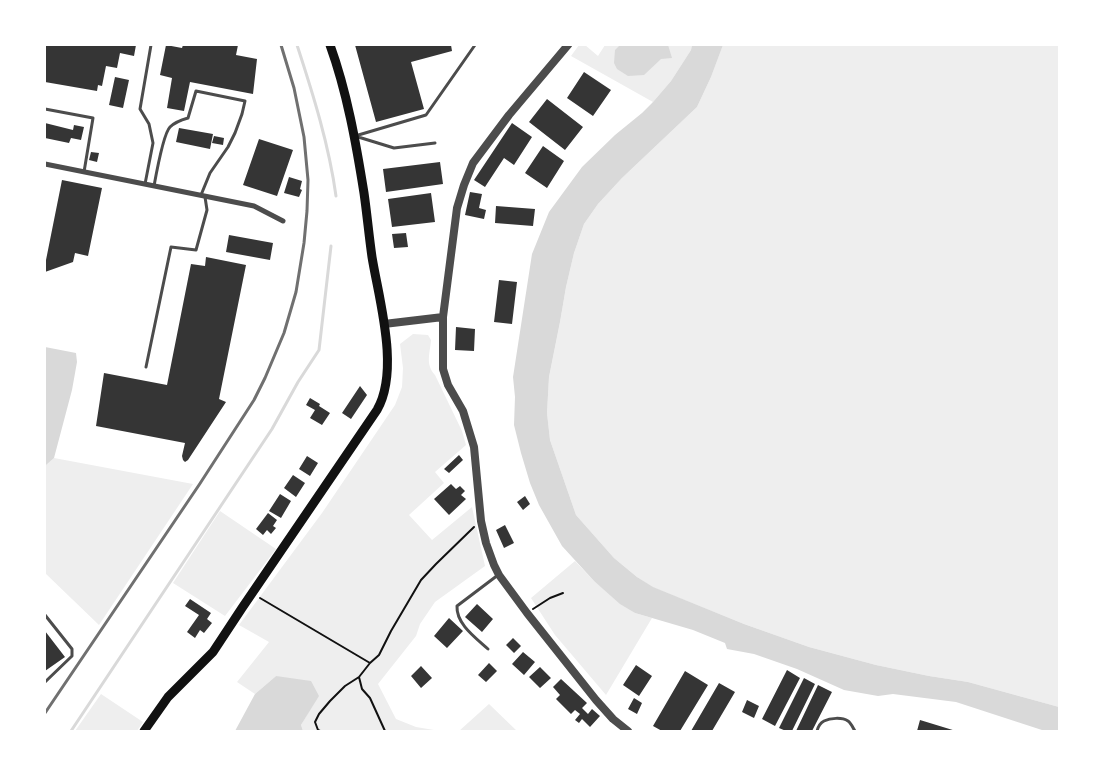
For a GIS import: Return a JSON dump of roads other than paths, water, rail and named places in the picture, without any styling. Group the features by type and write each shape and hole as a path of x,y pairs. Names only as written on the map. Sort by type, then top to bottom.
{"main road":[{"path":"144,731 168,697 213,652 381,404 388,372 384,324 354,136 330,45"}],"street":[{"path":"568,45 473,163 464,184 457,208 443,317 443,369 448,385 463,411 474,447 481,521 486,543 499,575 596,700 613,719 628,731"},
{"path":"45,164 254,206 283,221"},
{"path":"384,324 443,317"}],"lane":[{"path":"145,184 153,143 149,124 140,109 151,45"},
{"path":"354,136 426,115 475,45"},
{"path":"146,367 171,247 196,250 207,210 203,196 210,173 232,140 245,101 196,91 188,118 177,122 168,129 154,186"},
{"path":"45,109 93,118 84,172"},
{"path":"354,136 394,148 435,143"},
{"path":"488,649 459,620 456,612 457,606 499,575"},
{"path":"45,615 72,649 72,656 45,682"},
{"path":"817,731 824,721 837,719 849,722 855,731"}],"waterway":[{"path":"297,45 325,139 336,196"},
{"path":"71,731 272,429 298,382 319,350 331,246"}],"railway":[{"path":"45,713 254,400 284,333 296,292 304,243 308,180 304,137 294,88 281,45"}]}
